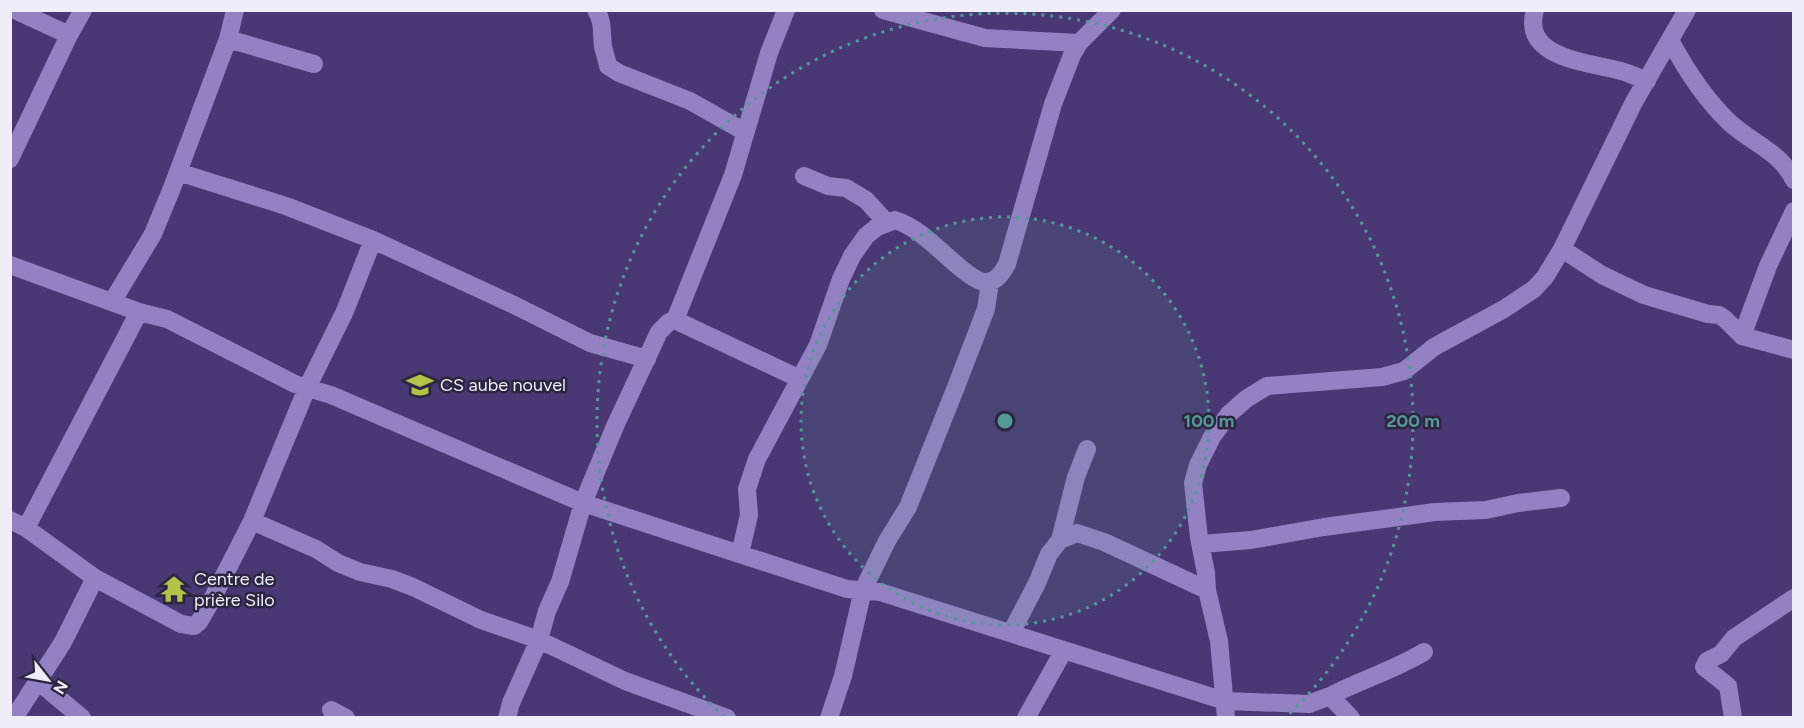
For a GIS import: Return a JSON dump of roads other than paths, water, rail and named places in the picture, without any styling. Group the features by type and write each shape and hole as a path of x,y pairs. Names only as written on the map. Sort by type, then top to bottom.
{"street":[{"path":"15,10 69,35"},
{"path":"10,159 83,10"},
{"path":"112,302 153,234 228,39 235,10"},
{"path":"596,10 603,28 603,45 608,66 619,73 690,101 745,132"},
{"path":"675,320 734,175 769,53 786,10"},
{"path":"883,10 985,38 1079,43"},
{"path":"741,554 749,515 747,489 757,459 818,345 841,279 852,256 866,236 877,227 896,220 920,233 970,275 982,282 990,282 1003,273 1053,104 1072,55 1079,43 1112,10"},
{"path":"1535,10 1532,21 1534,34 1548,48 1568,59 1623,71 1647,81"},
{"path":"1226,709 1219,641 1207,590 1193,483 1198,465 1212,436 1229,414 1246,399 1267,386 1398,374 1434,347 1504,309 1534,289 1545,277 1562,249 1647,81 1687,10"},
{"path":"228,39 314,64"},
{"path":"1670,40 1705,96 1730,123 1784,164 1794,180"},
{"path":"178,172 286,206 373,240 590,343 647,359"},
{"path":"804,176 828,186 846,188 866,200 887,223"},
{"path":"1742,336 1768,267 1794,211"},
{"path":"139,312 18,524 95,578 181,624 194,626 199,622 210,603 252,521 307,388 345,311 373,240"},
{"path":"1562,249 1602,275 1644,295 1708,314 1719,315 1742,336 1794,350"},
{"path":"10,265 139,312 167,319 228,349 262,369 372,412 583,503 847,589 880,592 1011,633 1226,709 1309,704 1356,682 1410,661 1424,652"},
{"path":"829,717 843,676 863,590 887,541 908,507 982,319 990,282"},
{"path":"507,717 560,582 583,503 659,332 669,322 675,320 800,379"},
{"path":"1011,633 1049,554 1060,540 1076,477 1087,449"},
{"path":"1201,544 1251,540 1324,527 1435,512 1486,510 1518,503 1561,498"},
{"path":"252,521 316,549 360,572 392,579 490,623 539,640 626,681 727,717"},
{"path":"1060,540 1077,533 1088,536 1207,590"},
{"path":"14,717 63,642 95,578"},
{"path":"1733,717 1728,686 1704,667 1707,661 1721,654 1734,638 1794,598"},
{"path":"1026,717 1064,650"},
{"path":"38,681 82,717"},
{"path":"1330,696 1351,717"}],"place":[{"name":"CS aube nouvel","path":"420,385"},
{"name":"Centre de prière Silo","path":"174,589"}]}
